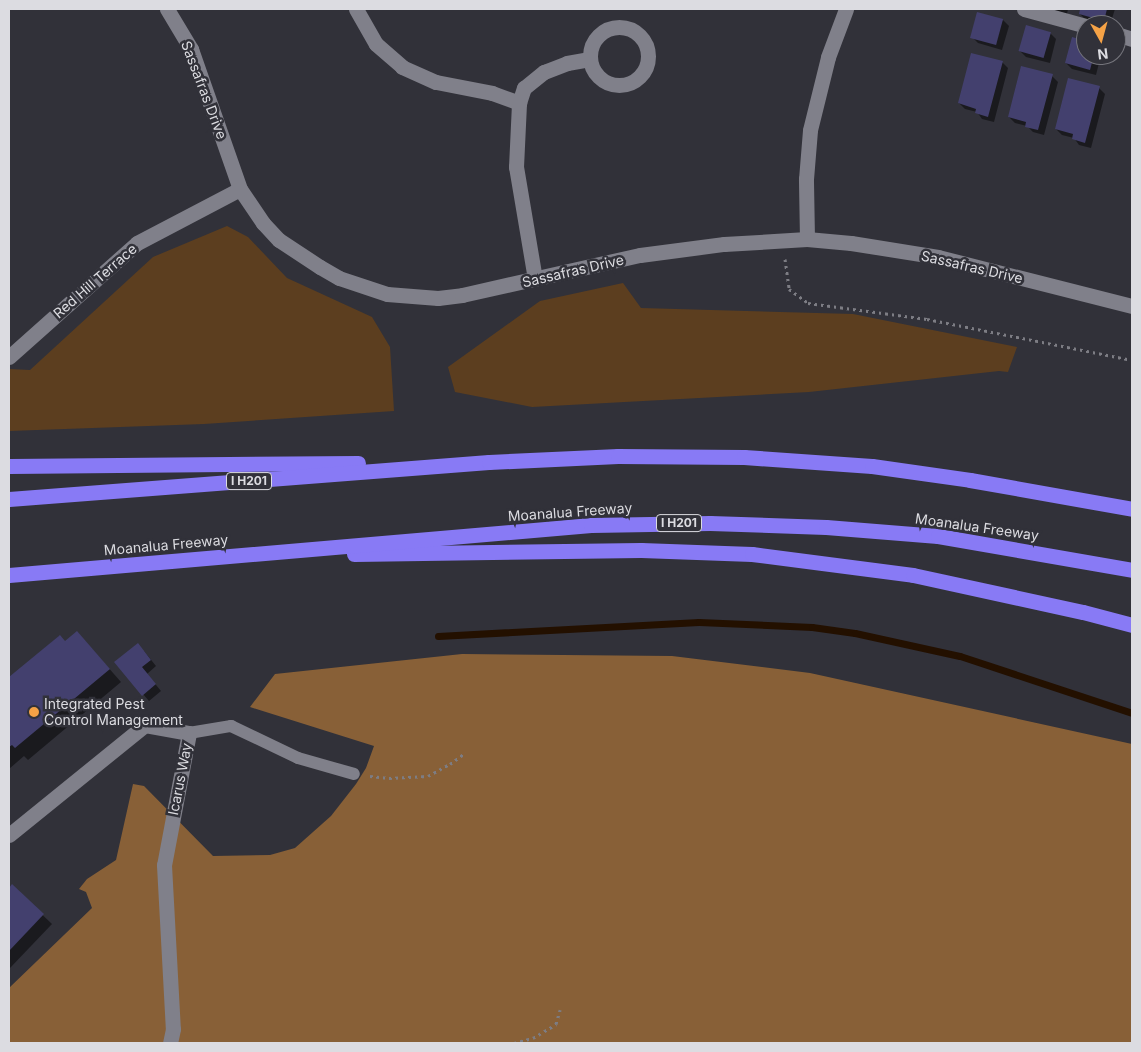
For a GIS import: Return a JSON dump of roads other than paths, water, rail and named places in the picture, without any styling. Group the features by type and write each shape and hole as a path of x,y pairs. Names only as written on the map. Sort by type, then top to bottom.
{"highway":[{"name":"I H201","path":"9,500 489,462 618,456 744,457 891,469 989,483 1132,509"},
{"path":"9,466 489,462"},
{"name":"Moanalua Freeway","path":"10,575 591,525 710,522 826,527 938,536 1132,570"},
{"path":"223,556 641,550 752,554 913,575 1083,612 1132,626"},
{"path":"913,575 1083,618 1132,634"}],"street":[{"name":"Sassafras Drive","path":"167,9 192,49 240,189 263,223 279,240 339,278 387,294 438,298 489,290 640,255 724,244 807,240 851,243 938,257 1132,306"},
{"path":"356,9 376,44 402,67 436,82 492,93 519,103"},
{"path":"807,240 806,179 810,130 828,57 846,9"},
{"path":"1024,9 1076,23"},
{"path":"535,279 516,167 519,103 524,88 544,72 567,63 590,58"},
{"name":"Red Hill Terrace","path":"9,357 137,243 240,189"},
{"name":"Icarus Way","path":"9,835 145,725 189,733 164,865 173,1030 170,1043"}],"lane":[{"path":"189,733 231,726 298,758 354,774"}],"waterway":[{"path":"438,636 699,622 812,627 855,633 960,656 1132,713"}],"place":[{"name":"Integrated Pest Control Management","path":"34,712"}]}
